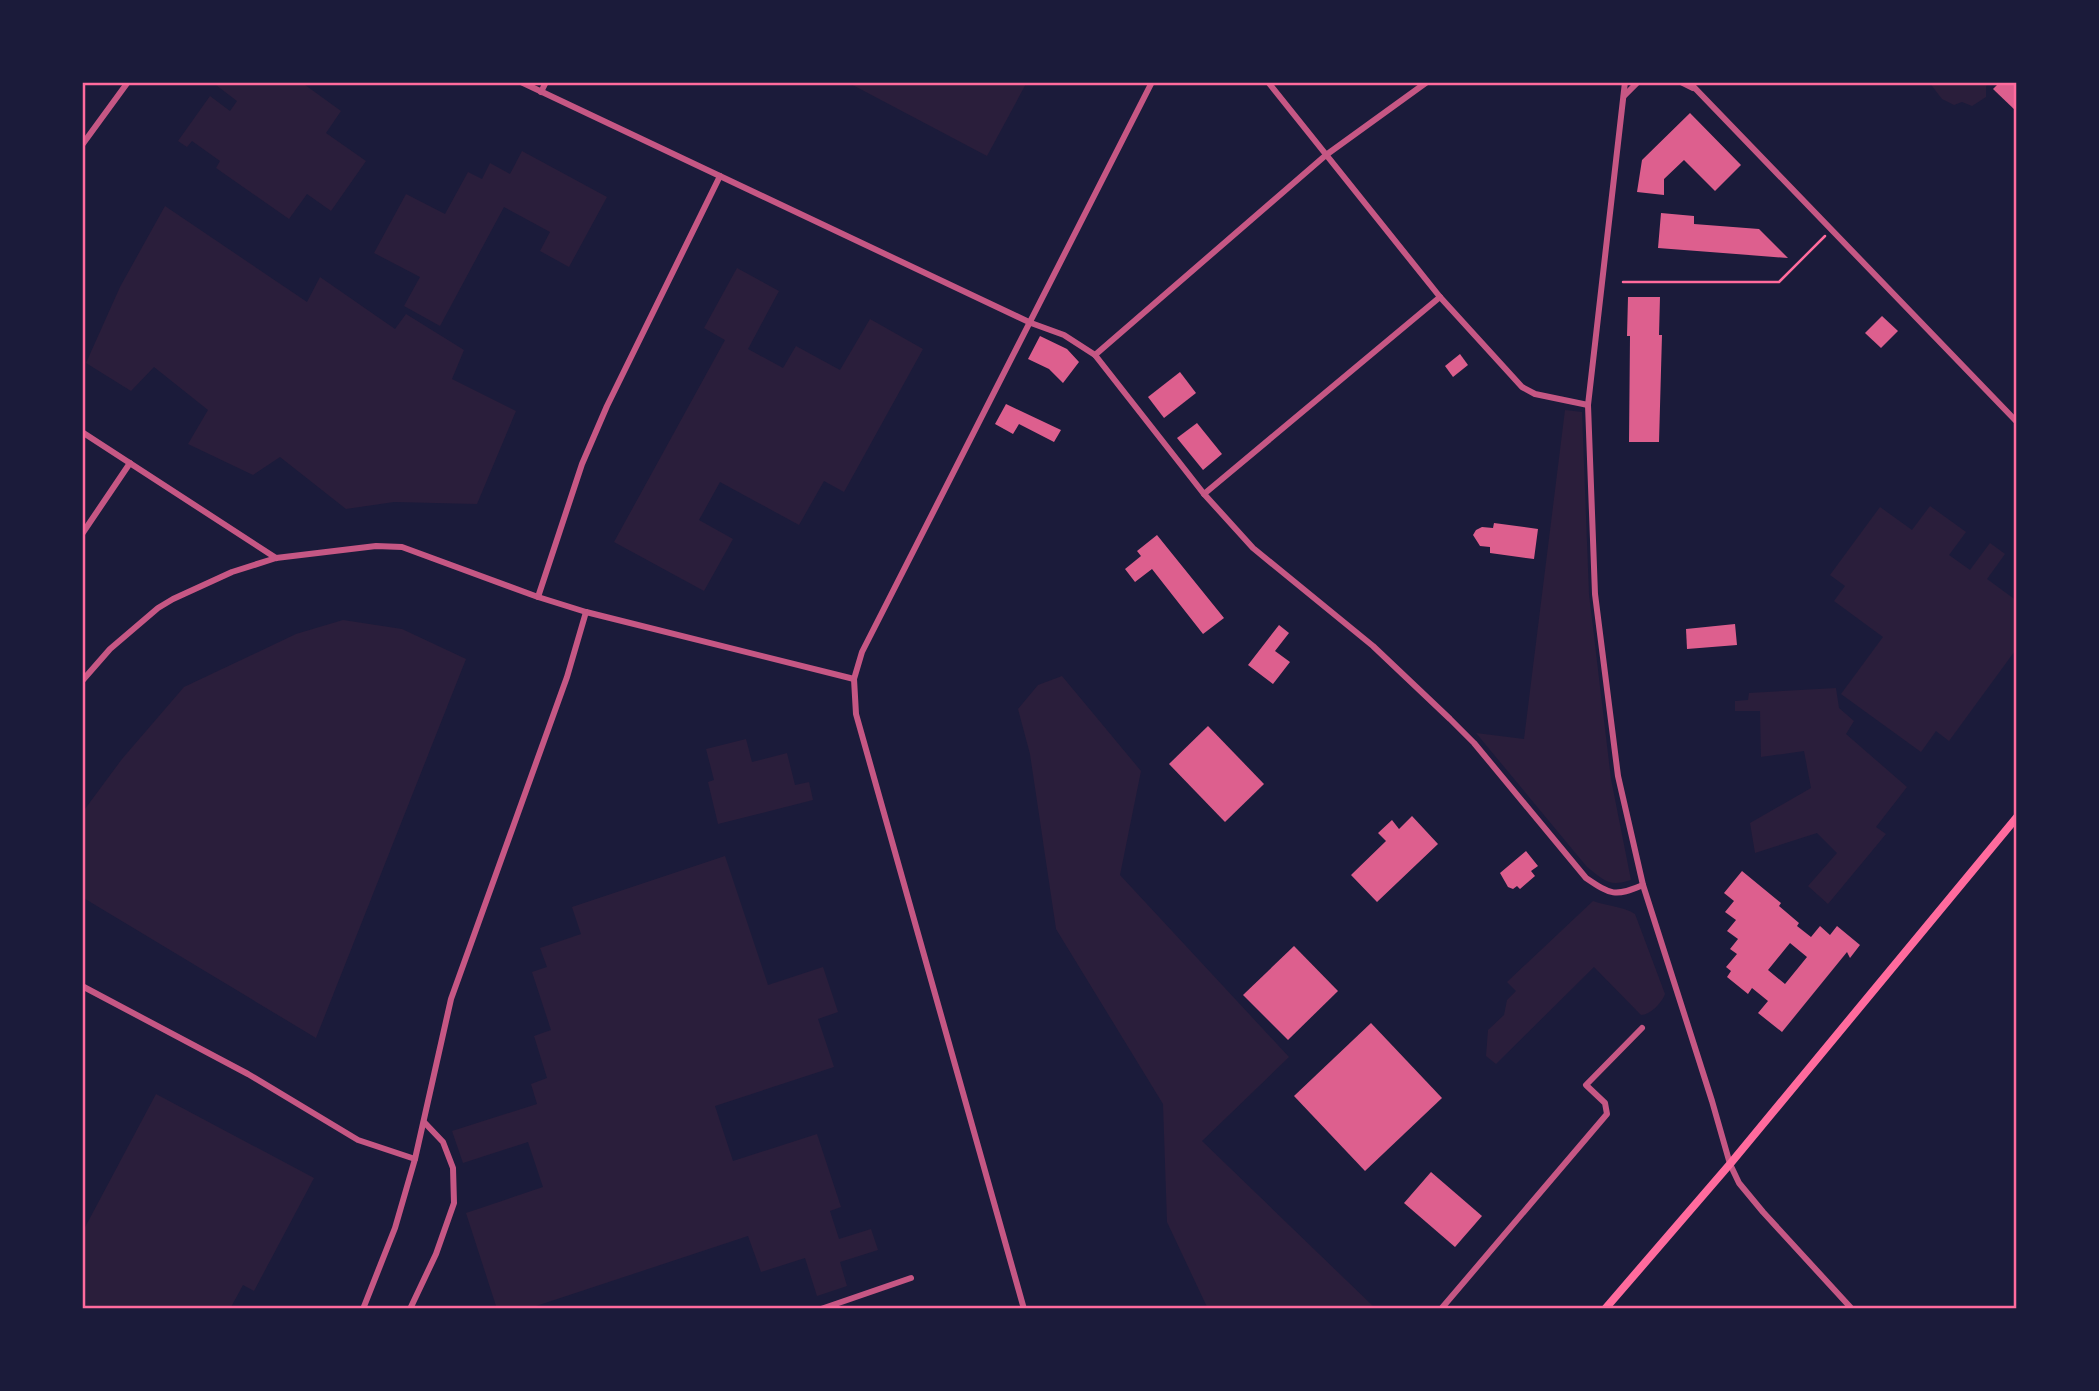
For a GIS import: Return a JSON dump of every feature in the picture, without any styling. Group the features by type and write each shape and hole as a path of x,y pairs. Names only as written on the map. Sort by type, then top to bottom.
{"main road":[{"path":"1605,1309 1730,1164 2017,817"}],"street":[{"path":"82,145 128,82"},
{"path":"522,82 1031,323 1064,335 1095,355 1204,494 1253,548 1373,646 1466,735 1586,878 1606,892 1620,894 1643,885"},
{"path":"541,92 546,82"},
{"path":"1024,1309 856,714 854,679 862,652 1152,82"},
{"path":"1095,355 1326,155 1427,82"},
{"path":"1625,82 1588,405 1595,594 1618,776 1643,885 1713,1101 1730,1164 1739,1183 1763,1212 1852,1309"},
{"path":"1622,97 1638,82"},
{"path":"1681,82 1698,90"},
{"path":"1689,82 2017,422"},
{"path":"1270,83 1440,297 1522,387 1535,394 1588,405"},
{"path":"538,597 582,464 602,417 720,176"},
{"path":"1204,494 1440,297"},
{"path":"82,432 276,558"},
{"path":"82,534 130,463"},
{"path":"82,681 110,649 158,608 232,572 276,558 344,549 402,547 586,612 854,679"},
{"path":"363,1309 396,1228 424,1122 451,999 567,677 586,612"},
{"path":"82,986 248,1074 358,1140 415,1159"},
{"path":"1441,1309 1607,1114 1605,1103 1586,1085 1642,1028"},
{"path":"410,1309 436,1255 454,1203 453,1168 443,1142 424,1122"},
{"path":"821,1309 911,1278"}],"path":[{"path":"1623,282 1779,282 1830,231"}],"shaded area":[{"path":"212,82 301,82 341,111 326,133 366,161 331,211 307,194 289,219 216,168 220,161 192,141 187,147 178,141 210,96 230,111 237,101"},
{"path":"847,82 1027,82 987,156"},
{"path":"1929,82 1990,82 1986,86 1986,97 1972,106 1962,102 1954,105 1942,99"},
{"path":"522,151 607,197 569,267 540,251 550,232 504,207 440,326 404,306 420,277 374,253 406,194 445,214 468,172 482,179 490,163 510,174"},
{"path":"165,206 307,302 320,277 395,329 406,314 464,350 452,379 516,411 477,504 394,502 346,509 280,457 253,475 188,444 208,410 154,367 131,391 86,363 120,287"},
{"path":"737,268 779,291 748,349 783,368 796,346 840,370 870,319 923,349 844,492 824,481 799,525 720,482 699,520 733,539 704,591 614,542 725,340 704,328"},
{"path":"1565,410 1582,412 1589,594 1611,779 1631,880 1617,883 1603,879 1587,867 1476,733 1524,739"},
{"path":"1930,506 1966,532 1949,555 1970,570 1990,543 2005,554 1987,579 2017,601 2017,648 1949,741 1936,731 1921,752 1841,694 1883,637 1834,601 1845,586 1830,575 1880,507 1912,530"},
{"path":"343,620 402,629 466,659 316,1038 82,897 82,813 122,759 184,687 296,634"},
{"path":"1062,676 1141,771 1120,875 1289,1057 1202,1141 1376,1309 1208,1309 1167,1222 1163,1104 1056,929 1030,754 1018,709 1038,685"},
{"path":"1836,688 1839,708 1854,721 1846,734 1907,787 1876,827 1886,834 1828,904 1808,886 1837,853 1817,833 1755,853 1750,823 1811,788 1804,751 1761,757 1760,711 1735,711 1735,701 1748,700 1749,693"},
{"path":"746,739 752,762 787,753 795,785 809,782 813,800 718,824 708,782 714,780 706,749"},
{"path":"725,856 768,985 823,967 838,1012 818,1019 834,1067 715,1106 733,1161 817,1134 841,1207 830,1211 839,1239 871,1229 878,1250 840,1262 847,1286 817,1296 805,1258 761,1272 748,1236 527,1309 497,1309 466,1213 543,1187 528,1142 463,1163 452,1131 537,1104 531,1084 547,1078 534,1036 551,1030 532,972 547,967 540,948 581,934 572,907"},
{"path":"1593,901 1635,914 1665,994 1652,1011 1641,1015 1594,967 1496,1064 1486,1056 1488,1030 1504,1015 1507,1000 1516,991 1507,982"},
{"path":"156,1094 314,1178 254,1291 243,1285 230,1309 82,1309 82,1233"}],"building":[{"path":"2000,82 2017,82 2017,112 1993,89"},
{"path":"1690,113 1741,165 1715,191 1684,160 1664,179 1664,195 1637,192 1642,160"},
{"path":"1661,213 1694,216 1694,224 1759,229 1788,258 1658,248"},
{"path":"1628,297 1660,297 1659,335 1662,335 1659,442 1629,442"},
{"path":"1882,316 1898,331 1881,348 1865,333"},
{"path":"1040,336 1067,349 1079,362 1063,383 1049,369 1028,359"},
{"path":"1460,354 1468,365 1453,377 1445,366"},
{"path":"1180,372 1196,393 1164,418 1148,397"},
{"path":"1006,404 1061,430 1054,442 1019,424 1013,434 995,424"},
{"path":"1197,423 1222,454 1203,470 1177,438"},
{"path":"1494,523 1538,529 1534,559 1490,553 1490,547 1480,546 1473,535 1476,530 1482,527 1493,528"},
{"path":"1157,535 1224,618 1203,634 1152,569 1135,582 1125,569 1141,556 1137,551"},
{"path":"1735,624 1737,645 1687,649 1686,629"},
{"path":"1279,625 1289,633 1275,651 1290,662 1273,684 1248,665"},
{"path":"1208,726 1264,784 1225,822 1169,764"},
{"path":"1412,816 1438,844 1377,902 1351,875 1386,841 1378,833 1392,820 1399,829"},
{"path":"1526,851 1538,866 1531,871 1535,876 1520,889 1517,886 1513,889 1508,887 1500,873"},
{"path":"1742,871 1781,903 1779,906 1811,937 1820,926 1830,935 1837,926 1860,945 1850,958 1847,952 1782,1032 1758,1013 1768,1001 1752,988 1748,994 1727,977 1731,971 1726,967 1737,954 1730,949 1738,939 1727,931 1736,920 1725,912 1734,901 1724,893","holes":["1790,943 1807,957 1785,984 1768,970"]},
{"path":"1294,946 1338,991 1288,1040 1243,995"},
{"path":"1371,1023 1442,1098 1365,1171 1294,1096"},
{"path":"1431,1172 1482,1216 1455,1247 1404,1203"}]}
